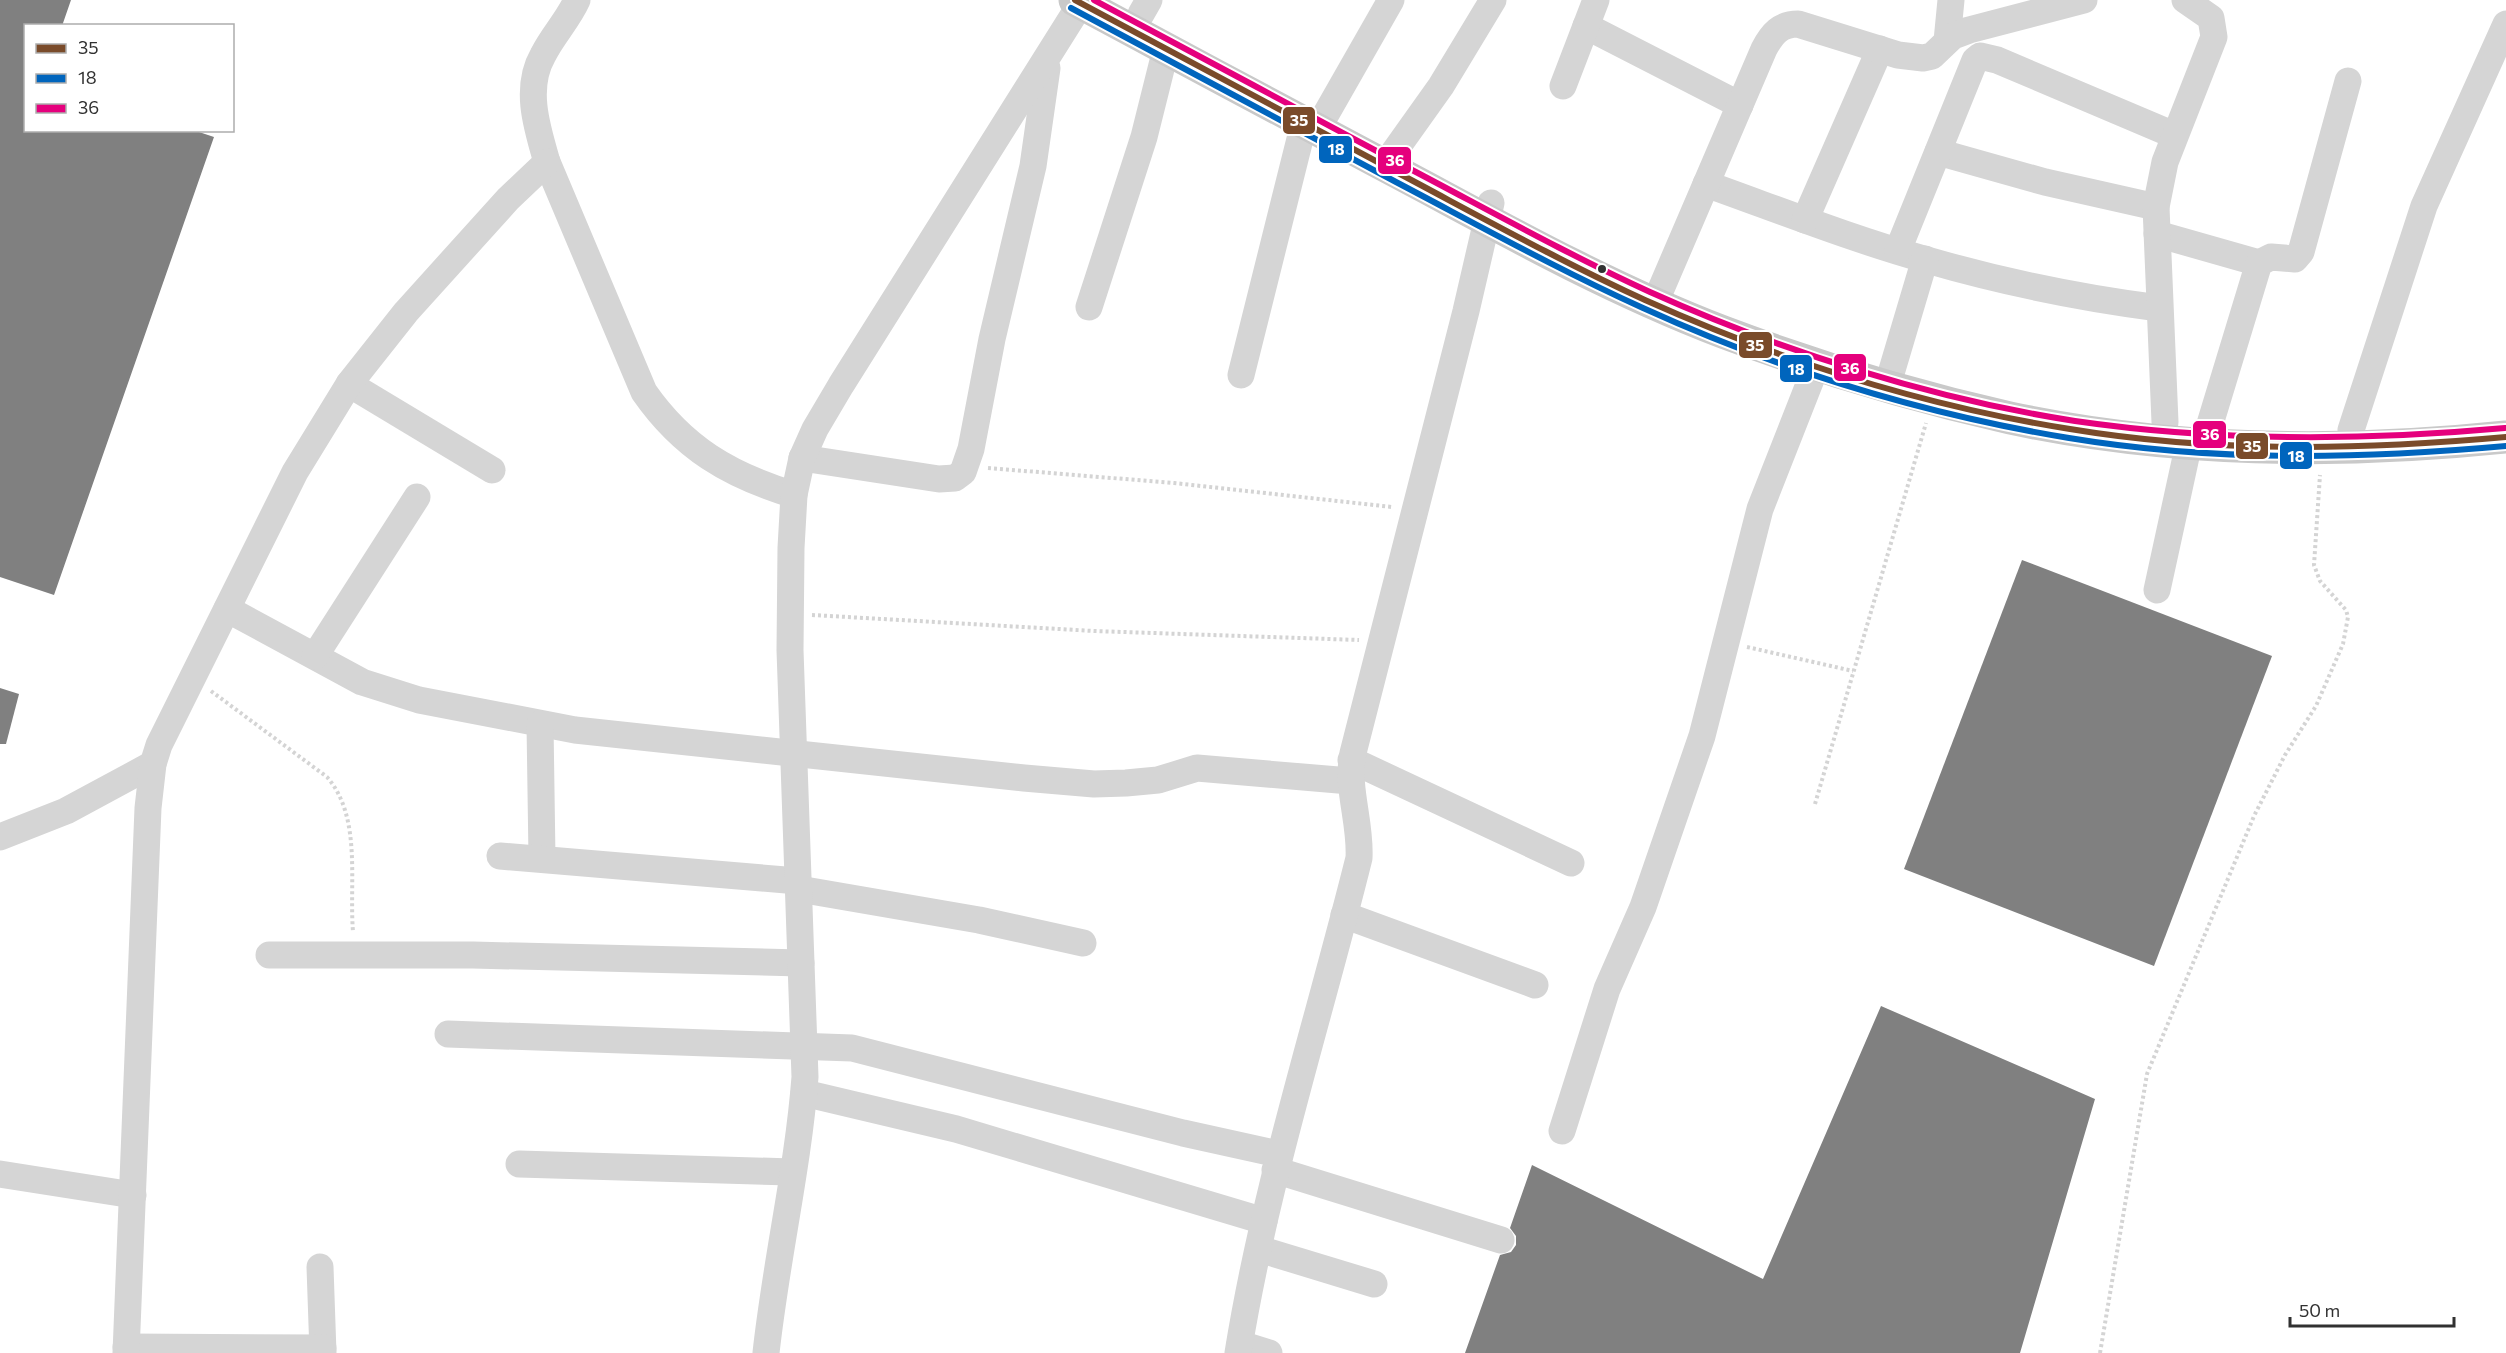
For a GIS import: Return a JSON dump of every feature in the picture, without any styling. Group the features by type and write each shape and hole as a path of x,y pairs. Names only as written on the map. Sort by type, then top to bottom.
{"main road":[{"path":"1080,1 1166,49 1394,152 1488,211 1553,237 1661,289 1804,343 1892,370 2020,400 2188,430 2323,447 2506,437"},
{"path":"1135,5 1315,118 1660,305 1722,332 1817,364 1933,399 2070,429 2351,430 2506,421"}],"street":[{"path":"577,0 543,54 533,79 532,93 547,162 644,392 663,419 712,460 757,483 794,495"},
{"path":"1241,375 1315,118 1391,0"},
{"path":"1394,152 1441,86 1494,0"},
{"path":"1563,86 1596,0"},
{"path":"1947,41 1951,0"},
{"path":"1661,289 1770,37 1783,26 1798,24 1880,49 1923,58 1932,56 1947,41 1978,27 2084,0"},
{"path":"2185,0 2214,9 2212,45 2174,135 2165,162 2156,207 2159,308 2188,430"},
{"path":"766,1353 779,1249 801,1129 804,1093 805,1047 790,614 794,495 802,458 815,429 841,385 1048,58 1080,1"},
{"path":"2351,430 2424,206 2506,24"},
{"path":"1586,26 1740,105"},
{"path":"1089,307 1144,137 1166,49"},
{"path":"1805,220 1880,49"},
{"path":"1898,250 1975,60 1983,55 2174,135"},
{"path":"802,458 939,479 954,478 966,466 992,339 1032,166 1048,58"},
{"path":"2157,590 2188,430 2259,263 2271,257 2295,259 2301,252 2348,81"},
{"path":"1938,152 2045,182 2156,207"},
{"path":"320,1267 323,1350 126,1350 143,910 153,764 192,676 295,472 349,384 406,312 508,199 547,162"},
{"path":"1706,184 1925,260 2035,287 2159,308"},
{"path":"1269,1353 1239,1349 1277,1162 1310,1048 1359,858 1360,841 1351,771 1380,640 1466,311 1488,211"},
{"path":"2157,234 2259,263"},
{"path":"1892,370 1925,260"},
{"path":"1562,1131 1607,988 1643,908 1702,736 1760,509 1817,364"},
{"path":"349,384 492,470"},
{"path":"315,657 417,497"},
{"path":"227,609 315,657 384,690 487,715 653,740 1094,784 1158,780 1197,768 1351,771 1571,863"},
{"path":"540,724 542,858"},
{"path":"0,837 66,811 153,764"},
{"path":"500,856 542,858 799,885 1083,943"},
{"path":"1344,915 1535,985"},
{"path":"268,955 652,957 801,963"},
{"path":"448,1034 839,1047 867,1052 1183,1133 1277,1162 1501,1240"},
{"path":"804,1093 956,1129 1264,1221"},
{"path":"519,1164 792,1172"},
{"path":"0,1174 133,1195"},
{"path":"1259,1249 1374,1284"}],"path":[{"path":"1815,804 1933,399"},
{"path":"2100,1353 2146,1074 2254,816 2285,755 2316,706 2343,644 2348,617 2346,610 2320,581 2314,565 2323,447"},
{"path":"966,466 1174,483 1414,509"},
{"path":"790,614 1094,632 1380,640"},
{"path":"1726,642 1853,671"},
{"path":"192,676 327,777 338,789 348,821 354,955"}],"building":[{"path":"0,0 71,0 63,24 24,24 24,132 199,132 214,137 54,595 0,577"},
{"path":"2022,560 2272,656 2154,966 1904,869"},
{"path":"0,688 19,694 6,744 0,744"},
{"path":"1881,1006 2095,1099 2020,1353 1465,1353 1500,1255 1511,1252 1516,1245 1516,1236 1510,1228 1532,1165 1763,1279"}],"transit line":[{"name":"35","path":"1075,0 1552,255 1696,322 1853,378 1961,408 2016,419 2124,437 2178,442 2233,446 2342,447 2506,437"},
{"name":"36","path":"1094,0 1502,218 1620,278 1700,314 1804,353 1858,370 1912,386 2021,412 2075,421 2183,433 2344,437 2505,428"},
{"name":"18","path":"1071,8 1580,278 1643,308 1746,351 1852,387 2014,428 2123,446 2178,451 2232,455 2342,456 2506,446"}]}
